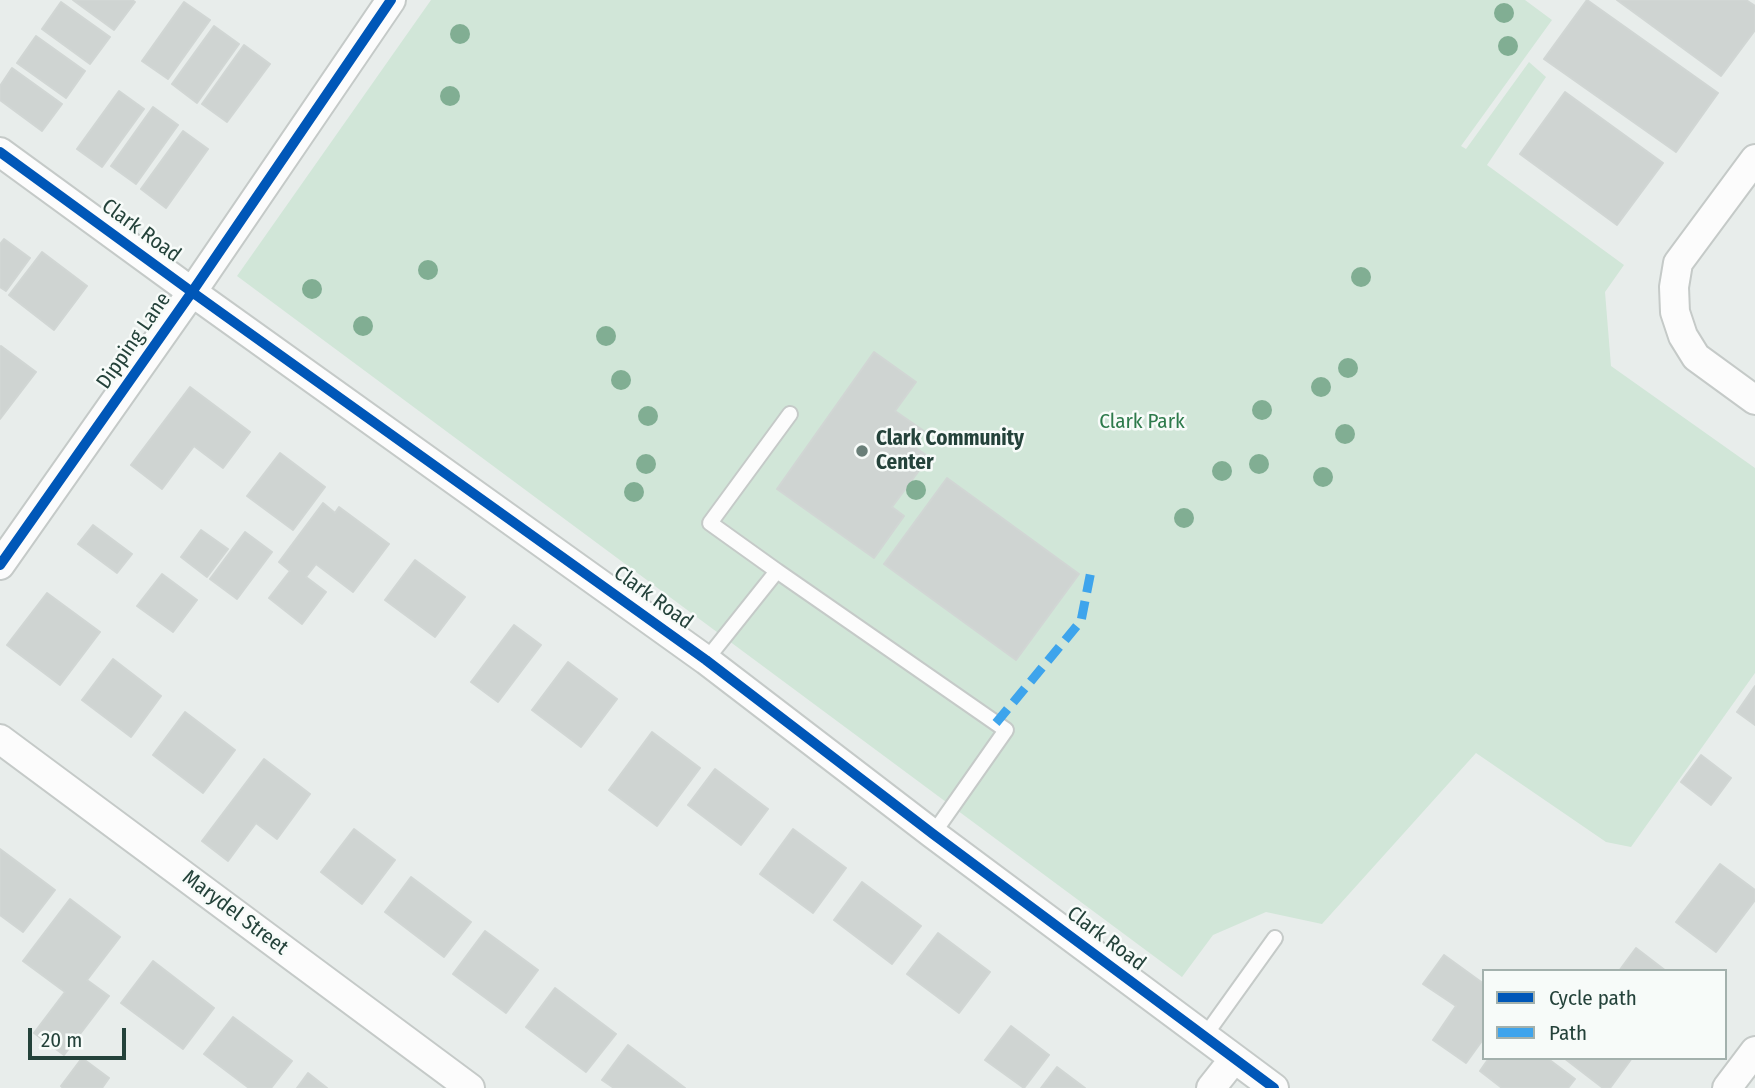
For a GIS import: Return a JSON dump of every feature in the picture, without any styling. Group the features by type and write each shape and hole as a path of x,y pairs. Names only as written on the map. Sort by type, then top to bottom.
{"street":[{"name":"Dipping Lane","path":"0,565 192,292 391,0"},
{"name":"Clark Road","path":"0,152 706,660 933,834 1274,1088"},
{"path":"1755,159 1678,263 1674,287 1675,312 1683,336 1696,357 1755,400"},
{"name":"Marydel Street","path":"0,739 470,1088"},
{"path":"1727,1088 1755,1051"},
{"path":"1211,1088 1234,1059"}],"lane":[{"path":"790,414 710,523 1006,730 933,834"},
{"path":"706,660 777,571"},
{"path":"1204,1037 1275,938"}],"green space":[{"name":"Clark Park","path":"431,0 1525,0 1552,20 1461,146 1466,149 1529,62 1546,77 1487,165 1624,265 1605,292 1611,366 1755,468 1755,673 1631,847 1606,842 1476,753 1322,924 1266,912 1213,935 1182,977 237,276"}],"building":[{"path":"73,0 132,0 135,2 114,30"},
{"path":"1587,0 1718,93 1676,152 1544,59"},
{"path":"1617,0 1746,0 1755,6 1755,30 1721,76"},
{"path":"61,2 110,37 90,64 42,29"},
{"path":"184,2 210,20 168,79 142,61"},
{"path":"214,26 239,44 197,103 172,84"},
{"path":"36,36 85,71 66,98 17,63"},
{"path":"244,45 270,64 227,122 202,104"},
{"path":"12,68 62,104 42,131 0,100 0,86"},
{"path":"119,91 144,109 102,167 77,149"},
{"path":"1565,92 1663,163 1617,225 1520,154"},
{"path":"153,107 178,125 136,184 111,166"},
{"path":"183,131 208,149 166,208 141,189"},
{"path":"4,239 30,258 6,291 0,287 0,244"},
{"path":"42,252 87,286 54,330 9,295"},
{"path":"0,347 36,372 0,419"},
{"name":"Clark Community Center","path":"874,352 916,382 895,411 924,431 913,446 929,457 892,507 904,516 874,558 777,489"},
{"path":"190,387 250,432 223,468 194,446 162,489 131,465"},
{"path":"280,453 325,487 293,530 247,496"},
{"path":"947,478 1079,574 1016,660 884,564"},
{"path":"323,503 335,513 339,507 389,544 353,592 316,564 306,577 326,592 302,624 269,598 290,571 279,562"},
{"path":"93,525 132,554 117,573 78,544"},
{"path":"201,530 228,549 207,577 181,557"},
{"path":"245,532 272,552 237,599 210,579"},
{"path":"415,560 465,597 435,637 385,600"},
{"path":"162,574 197,600 173,632 137,606"},
{"path":"47,593 100,632 60,685 7,645"},
{"path":"514,625 541,645 498,702 471,682"},
{"path":"113,659 161,696 131,737 82,700"},
{"path":"568,662 617,699 581,747 532,710"},
{"path":"1755,686 1755,725 1737,712"},
{"path":"185,712 235,750 203,793 153,755"},
{"path":"652,732 700,768 657,826 609,790"},
{"path":"1701,755 1731,778 1711,805 1681,782"},
{"path":"264,759 310,794 277,839 256,823 228,861 202,841"},
{"path":"715,769 768,809 741,845 688,805"},
{"path":"354,829 395,860 362,904 321,872"},
{"path":"793,829 846,868 813,913 760,874"},
{"path":"0,849 55,890 23,932 0,915"},
{"path":"1720,864 1755,890 1755,900 1716,952 1676,922"},
{"path":"411,877 471,922 444,957 385,912"},
{"path":"862,882 921,926 892,964 834,920"},
{"path":"70,899 120,937 87,980 109,996 64,1055 34,1033 65,992 23,961"},
{"path":"485,931 538,970 506,1013 453,974"},
{"path":"938,933 990,972 959,1013 907,974"},
{"path":"1636,948 1663,969 1620,969"},
{"path":"1444,955 1482,983 1482,1041 1466,1063 1433,1040 1456,1006 1423,984"},
{"path":"153,961 214,1008 183,1049 121,1003"},
{"path":"555,988 616,1034 586,1072 526,1027"},
{"path":"233,1017 292,1061 271,1088 249,1088 204,1054"},
{"path":"1011,1026 1049,1055 1024,1088 985,1060"},
{"path":"628,1045 685,1088 614,1088 602,1080"},
{"path":"82,1058 109,1078 102,1088 61,1086"},
{"path":"1488,1060 1550,1060 1575,1079 1568,1088 1502,1088 1480,1071"},
{"path":"1567,1060 1631,1060 1610,1088 1603,1088"},
{"path":"1057,1067 1085,1088 1041,1088"},
{"path":"308,1073 327,1088 297,1088"}],"marked path":[{"path":"996,723 1081,621 1091,571"}],"cycle path":[{"path":"0,565 192,292 391,0"},
{"path":"0,152 706,660 933,834 1274,1088"}],"place":[{"name":"Clark Community Center","path":"862,451"}]}
